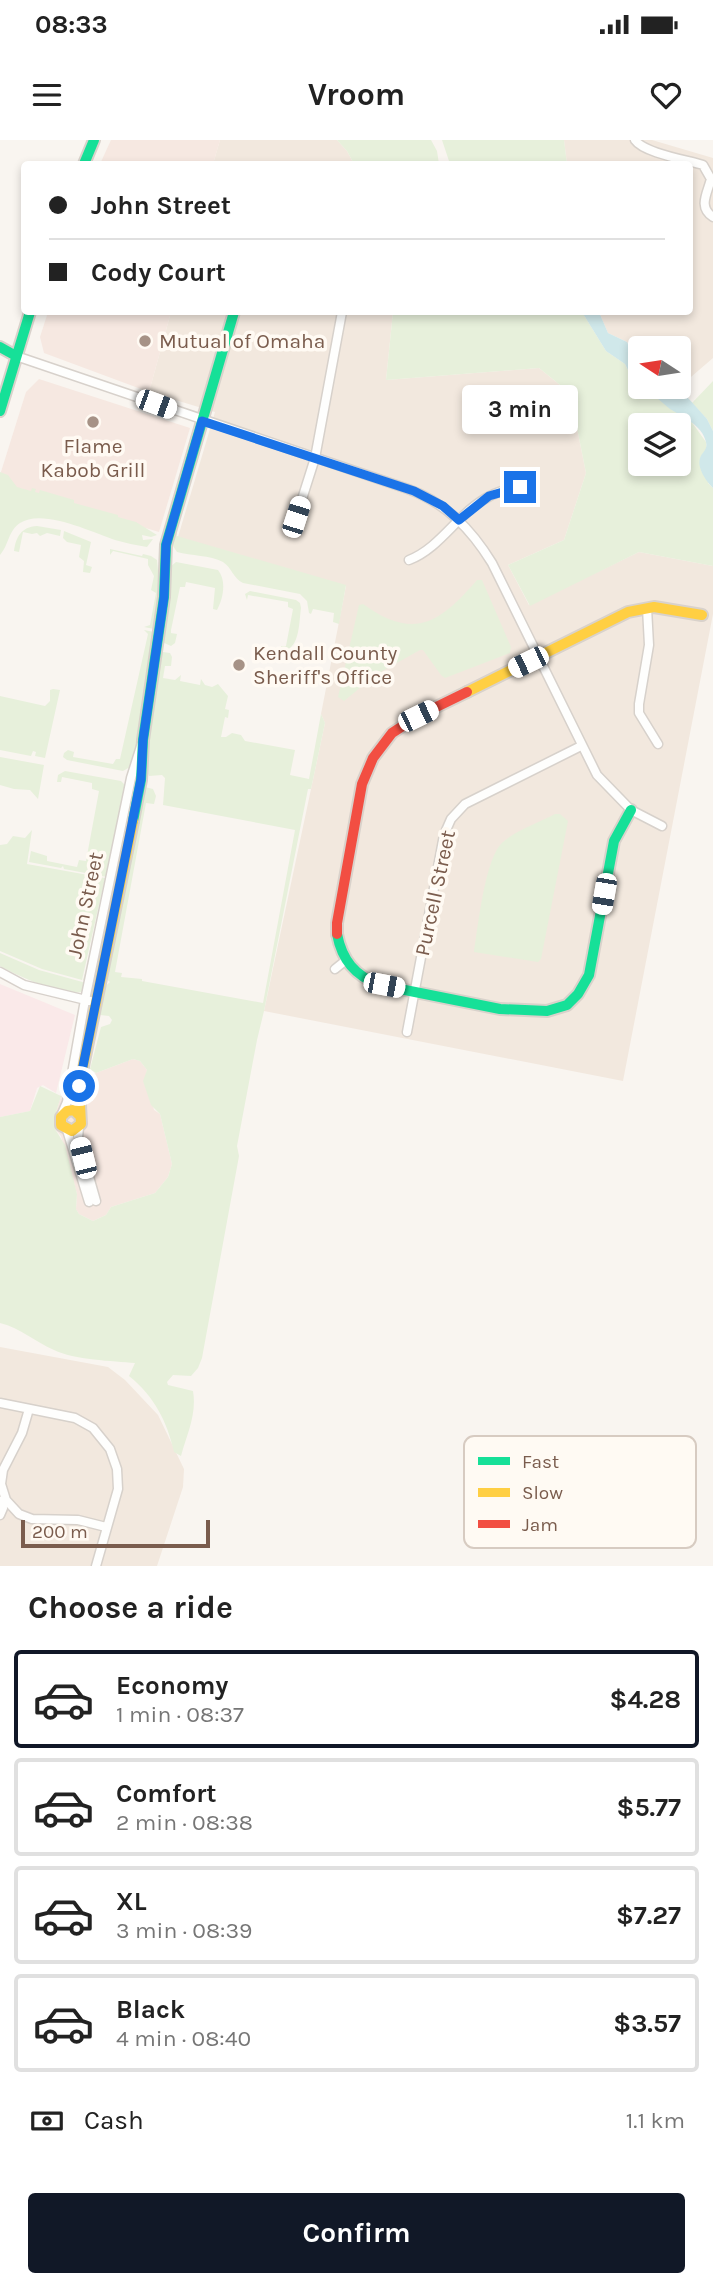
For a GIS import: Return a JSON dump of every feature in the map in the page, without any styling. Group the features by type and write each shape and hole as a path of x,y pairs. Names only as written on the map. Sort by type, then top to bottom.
{"street":[{"path":"85,161 94,140"},
{"path":"635,140 646,148 690,161"},
{"path":"693,162 703,165 711,179 703,205 705,212 713,217"},
{"path":"0,411 29,315"},
{"name":"John Street","path":"61,1117 75,1081 141,779 143,740 164,597 166,545 233,315"},
{"path":"296,517 315,458 341,315"},
{"path":"0,347 16,356 202,421 414,491 443,506 478,541 492,564 597,775 631,810 662,826"},
{"path":"409,560 431,548 459,520 492,495 532,485"},
{"path":"631,810 614,841 589,975 573,1001 560,1009 524,1012 372,982 354,971 345,961 338,943 337,923 362,784 373,758 392,733 418,716 628,612 663,607 702,615"},
{"path":"647,608 648,654 639,713 658,744"},
{"name":"Purcell Street","path":"407,1032 443,835 451,819 474,798 581,746"},
{"path":"335,969 345,961"},
{"path":"0,972 24,985 91,1001"},
{"name":"John Street","path":"75,1081 76,1124 92,1202"},
{"path":"72,1110 76,1124 61,1125 61,1117 66,1111 72,1110"},
{"path":"0,1403 75,1418 93,1427 106,1442 114,1459 118,1489 96,1566"},
{"path":"0,1515 3,1508 2,1474 22,1433 29,1409"},
{"path":"2,1501 19,1514 32,1519 78,1520 106,1527"}],"shaded area":[{"path":"111,140 220,140 214,161 101,161"},
{"path":"220,140 337,140 352,161 214,161"},
{"path":"564,140 652,140 713,158 713,358 691,377 691,336 628,336 628,344 608,333 600,315 693,315 693,161 567,161"},
{"path":"47,315 170,315 149,392 44,353 40,337"},
{"path":"170,315 393,315 386,380 539,368 570,393 586,473 564,540 508,565 529,605 639,552 713,566 713,614 623,1081 264,1011 325,723 321,714 346,586 178,537 215,412 149,392"},
{"path":"39,379 190,428 159,532 0,485 0,475 26,392"},
{"path":"0,984 75,1015 56,1093 43,1085 37,1088 30,1111 0,1117"},
{"path":"133,1059 140,1061 147,1070 154,1110 160,1114 172,1164 168,1177 155,1193 111,1207 106,1215 93,1221 79,1214 76,1209 77,1194 61,1136 55,1129 56,1112 61,1096 96,1073"},
{"path":"0,1347 108,1367 125,1380 158,1415 184,1469 183,1487 157,1566 0,1566"}],"green space":[{"path":"337,140 431,140 439,161 352,161"},
{"path":"442,140 564,140 567,161 449,161"},
{"path":"393,315 584,315 606,351 625,364 628,370 628,399 659,399 679,413 628,413 628,476 691,476 691,421 706,442 708,483 713,488 713,566 639,552 530,606 508,565 564,540 586,473 570,393 539,368 386,380"},
{"path":"713,381 713,431 707,419 692,403"},
{"path":"0,472 8,475 17,487 31,491 32,488 36,489 35,492 39,493 40,490 118,515 157,535 142,535 143,540 153,539 147,547 115,540 54,520 29,519 16,526 0,555"},
{"path":"37,526 61,530 60,536 47,533 40,536 37,533 23,532 19,552 14,551 20,534 27,528"},
{"path":"64,531 91,542 86,565 92,567 90,573 83,572 84,561 79,557 81,545 67,542 63,538"},
{"path":"173,532 177,533 177,536 346,585 339,624 333,622 334,613 313,609 311,614 309,613 307,601 300,594 243,583 223,562 177,552 171,543"},
{"path":"110,549 142,556 143,554 157,560 160,591 154,629 144,627 150,625 156,593 151,590 154,576 148,559 113,551 110,555"},
{"path":"176,562 218,570 223,590 217,610 213,609 215,588 186,582 185,587 180,587 171,630 171,633 177,634 175,643 171,646 162,642 170,567"},
{"path":"477,580 482,580 511,647 510,653 445,678 423,650 420,650 377,674 344,701 338,697 359,605 363,604 397,622 425,622 451,607"},
{"path":"250,591 300,603 298,633 290,648 285,651 281,646 286,646 293,609 288,607 288,602 248,595 247,600 245,594"},
{"path":"144,630 154,632 138,741 130,767 123,771 67,760 63,757 68,750 74,752 73,757 113,764 116,759 120,759 148,634"},
{"path":"163,652 170,653 172,657 171,666 165,666 163,678 175,680 181,675 180,681 200,685 201,679 205,685 212,687 218,684 228,696 225,709 229,710 228,718 225,717 221,737 232,733 241,735 245,741 295,750 290,775 309,779 321,714 325,723 311,789 308,789 257,1040 202,1358 191,1376 173,1375 167,1382 168,1385 193,1391 193,1416 181,1456 174,1452 168,1430 152,1401 129,1376 135,1363 72,1356 47,1347 15,1328 0,1323 0,1117 30,1111 40,1086 61,1096 54,1119 55,1129 65,1145 77,1194 76,1209 79,1214 93,1221 106,1215 111,1207 155,1193 168,1177 172,1164 160,1114 151,1105 143,1081 147,1070 140,1061 133,1059 96,1073 90,1069 101,1027 110,1024 112,1020 109,1016 100,1015 99,1001 104,988 110,982 105,978 143,788 153,789 156,796 154,804 146,803 115,972 122,973 121,977 263,1003 295,830 163,805 165,778 162,775 149,776 145,768 158,658"},
{"path":"50,690 60,690 45,758 35,756 36,752 33,751 31,756 0,750 0,696 45,706 50,701"},
{"path":"0,757 44,765 38,799 30,790 0,785"},
{"path":"65,771 121,781 126,786 86,981 83,980 107,877 64,869 63,866 61,868 29,862 31,851 47,856 47,861 77,867 79,860 86,861 99,791 92,789 92,783 62,777 61,782 57,782 58,775"},
{"path":"560,814 568,821 541,959 538,962 474,952 483,893 497,850 515,834"},
{"path":"32,830 27,864 105,878 82,980 42,969 0,951 0,845 7,844 13,836 25,838"},
{"path":"0,953 39,970 86,983 83,991 66,992 17,975 0,966"}],"water":[{"path":"584,315 600,315 608,333 627,342 628,370 625,364 606,351"},
{"path":"658,399 689,399 707,419 713,431 713,488 700,466 700,458 706,449 704,436 691,422 691,413 676,413"}],"traffic: fast":[{"path":"85,161 94,140"},
{"path":"0,411 29,315"},
{"path":"133,821 141,780 143,740 164,597 166,545 233,315"},
{"path":"0,347 16,356"},
{"path":"337,934 342,952 351,966 363,977 380,985 500,1009 547,1011 567,1005 578,994 589,975 614,841 631,810"}],"traffic: slow":[{"path":"467,692 628,612 654,607 702,615"},
{"path":"80,1116 74,1110 67,1111 61,1117 61,1125 72,1131 81,1124 79,1086 133,821"}],"traffic: jam":[{"path":"337,934 362,784 373,758 392,733 418,716 467,692"}],"place":[{"name":"Mutual of Omaha","path":"145,341"},
{"name":"Flame Kabob Grill","path":"93,422"},
{"name":"Kendall County Sheriff's Office","path":"239,665"}],"route":[{"path":"79,1086 141,779 143,740 164,597 166,545 202,421 414,491 443,506 459,520 489,496 520,487"}]}
